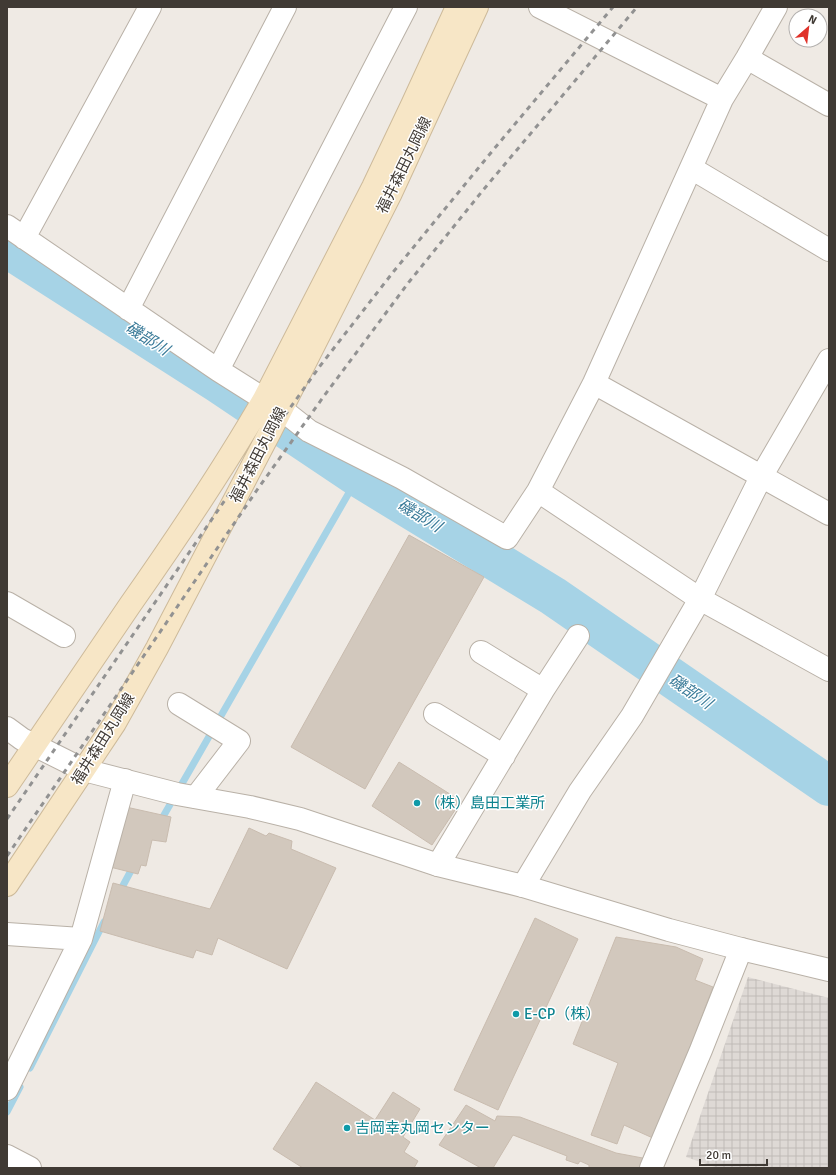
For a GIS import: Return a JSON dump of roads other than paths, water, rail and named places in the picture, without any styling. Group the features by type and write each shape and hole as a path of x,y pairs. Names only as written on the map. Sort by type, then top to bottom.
{"main road":[{"name":"福井森田丸岡線","path":"7,885 115,723 157,648 270,432 273,404 457,7"},
{"name":"福井森田丸岡線","path":"8,783 35,746 166,553 249,425 273,404 390,193 477,7"}],"street":[{"path":"150,7 16,232 218,370 273,404 309,431 402,478 507,538 538,491 594,383 722,99 776,7"},
{"path":"128,308 285,7"},
{"path":"218,370 406,7"},
{"path":"540,7 722,99"},
{"path":"747,58 829,105"},
{"path":"691,168 829,250"},
{"path":"523,886 580,791 632,716 700,599 761,477 827,367"},
{"path":"594,383 829,514"},
{"path":"538,491 700,599 829,670"},
{"path":"7,603 64,636"},
{"path":"438,865 543,690 578,636"},
{"path":"481,652 543,690"},
{"path":"179,704 239,741 196,797"},
{"path":"435,714 504,756"},
{"path":"7,728 22,739 84,770 177,794 250,807 300,819 438,865 523,886 670,930 829,970"},
{"path":"7,1089 81,939 125,780"},
{"path":"7,934 81,939"},
{"path":"651,1168 701,1050 741,949"},
{"path":"7,1156 30,1168"}],"waterway":[{"name":"磯部川","path":"7,248 218,383 358,477 553,596 829,786"},
{"path":"160,822 358,477"},
{"path":"119,893 134,865"},
{"path":"30,1068 104,922"},
{"path":"7,1112 20,1087"}],"railway":[{"path":"7,819 238,481 320,366 394,271 613,7"},
{"path":"7,856 257,490 324,396 409,282 484,189 637,7"}],"place":[{"name":"（株）島田工業所","path":"417,803"},
{"name":"E-CP（株）","path":"516,1014"},
{"name":"吉岡幸丸岡センター","path":"347,1128"}]}
